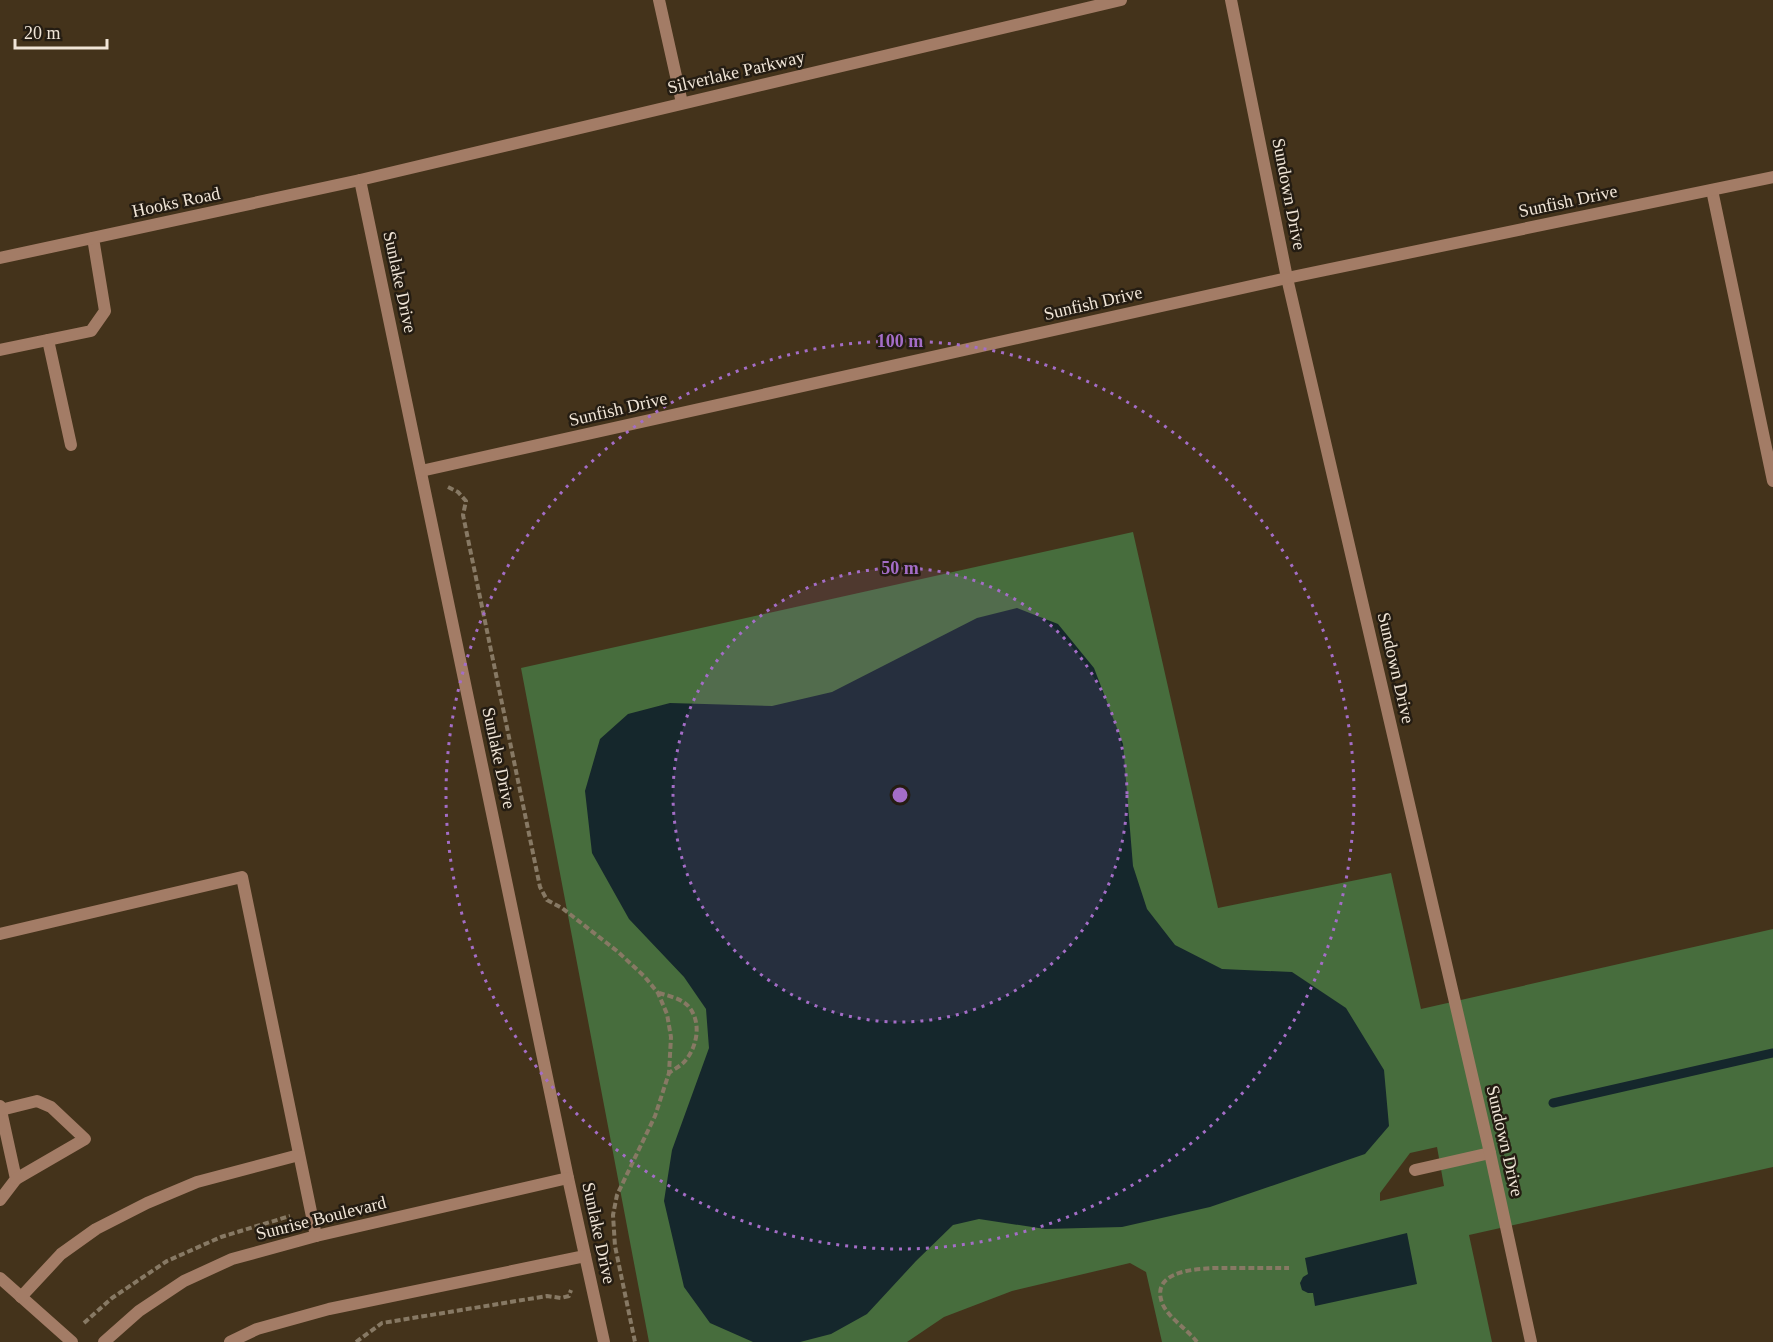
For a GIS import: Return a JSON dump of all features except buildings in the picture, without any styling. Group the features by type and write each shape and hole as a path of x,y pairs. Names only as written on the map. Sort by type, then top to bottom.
{"street":[{"path":"659,0 682,103"},
{"name":"Silverlake Parkway","path":"360,180 1121,0"},
{"name":"Sundown Drive","path":"1231,0 1287,278 1490,1153 1531,1342"},
{"name":"Sunfish Drive","path":"421,471 1287,278 1773,177"},
{"name":"Hooks Road","path":"0,258 360,180"},
{"name":"Sunlake Drive","path":"360,180 604,1342"},
{"path":"1712,190 1773,481"},
{"path":"0,350 91,331 105,311 93,238"},
{"path":"48,340 71,445"},
{"path":"0,934 242,877 316,1236"},
{"path":"0,1200 16,1179 85,1139 51,1107 37,1101 0,1108 16,1179"},
{"path":"1415,1170 1490,1153"},
{"path":"21,1297 61,1254 96,1229 147,1203 197,1182 299,1155"},
{"name":"Sunrise Boulevard","path":"104,1342 139,1311 184,1281 232,1259 316,1236 568,1178"},
{"path":"230,1342 257,1329 329,1309 585,1256"},
{"path":"0,1278 72,1342"}],"path":[{"path":"421,471 458,492 466,501 463,515 540,887 547,900 562,908 644,975 658,993 667,1014 671,1037 669,1073 655,1116 617,1195 613,1215 615,1246 634,1342"},
{"path":"658,993 676,998 689,1006 696,1022 696,1038 691,1053 683,1063 669,1073"},
{"path":"356,1342 382,1323 547,1296 561,1298 569,1296 585,1256"},
{"path":"1197,1342 1184,1326 1170,1316 1163,1305 1160,1293 1163,1284 1170,1276 1200,1268 1289,1268"}],"green space":[{"path":"1133,532 1218,908 1391,873 1421,1009 1773,929 1773,1167 1469,1235 1492,1342 1162,1342 1146,1272 1130,1263 1012,1291 944,1317 907,1342 649,1342 521,668","holes":["1437,1147 1444,1186 1380,1201 1380,1193 1410,1153"]}],"water":[{"path":"1017,608 1058,624 1094,668 1123,744 1133,866 1147,909 1175,945 1222,969 1292,972 1346,1008 1384,1070 1389,1126 1365,1154 1210,1207 1122,1227 1045,1229 979,1219 953,1225 867,1314 831,1334 800,1342 753,1342 710,1323 684,1287 664,1201 672,1150 709,1048 706,1009 684,977 629,919 592,853 585,791 600,739 628,714 670,703 772,706 832,692 977,618"},
{"path":"1407,1233 1417,1284 1315,1306 1313,1293 1302,1290 1300,1283 1308,1274 1305,1258"}],"waterway":[{"path":"1553,1103 1773,1053"}]}
